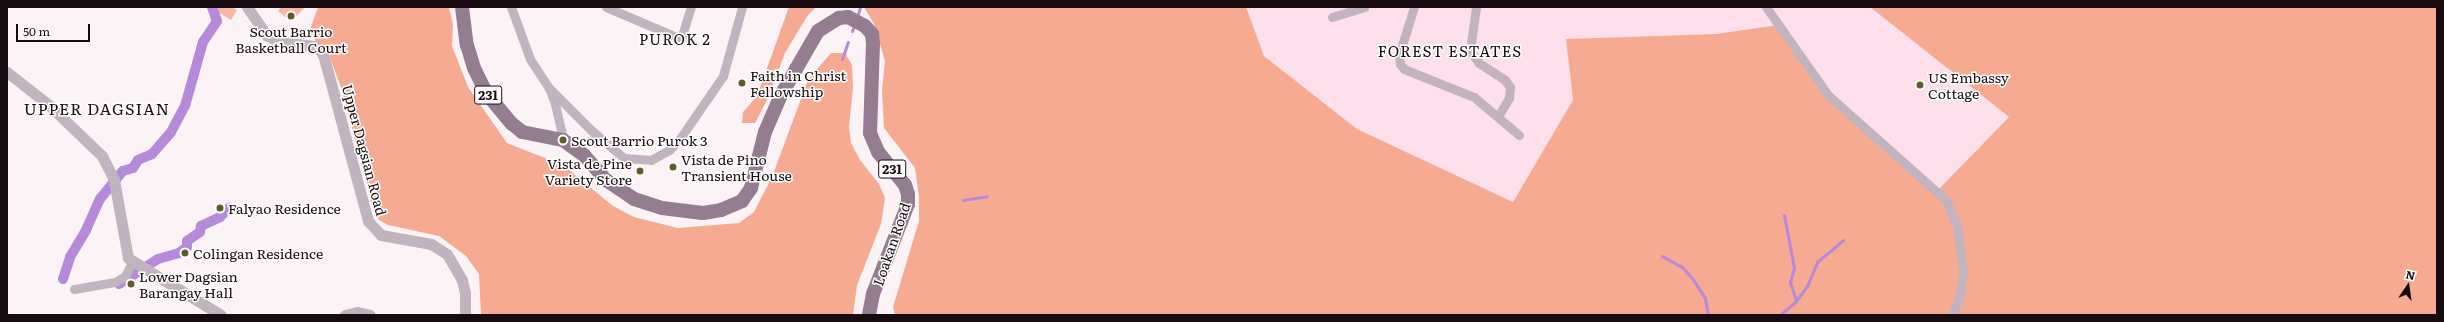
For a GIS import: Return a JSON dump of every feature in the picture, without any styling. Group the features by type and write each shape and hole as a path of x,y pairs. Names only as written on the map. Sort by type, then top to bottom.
{"main road":[{"name":"Loakan Road","path":"462,7 467,45 474,68 486,93 501,113 522,132 563,140 584,155 606,180 634,199 662,208 703,212 733,206 742,201 751,188 765,132 808,45 818,30 831,20 839,18 857,21 868,28 873,43 869,121 873,144 905,185 908,194 908,204 874,294 869,315"}],"street":[{"name":"Upper Dagsian Road","path":"247,7 267,36 282,42 316,46 323,54 368,221 381,234 431,244 447,254 462,280 465,293 465,315"},
{"path":"511,7 530,59 549,88 556,104 563,140"},
{"path":"606,7 681,39 691,7"},
{"path":"549,88 590,130 624,158 651,160 669,150 679,140 723,76 742,7"},
{"path":"1332,17 1364,7"},
{"path":"1414,7 1399,56 1400,64 1404,70 1460,89 1474,97 1498,116 1519,136"},
{"path":"1476,7 1470,51 1479,63 1505,80 1510,87 1509,98 1498,116"},
{"path":"1766,7 1828,95 1946,200 1957,226 1963,272 1960,295 1952,315"},
{"path":"7,72 49,105 102,156 114,180 125,248 132,262 207,312 221,315"},
{"path":"74,289 116,282 124,276 132,262"},
{"path":"345,315 357,312 370,315"}],"shaded area":[{"path":"214,7 232,7 237,10 231,20 216,11"},
{"name":"Scout Barrio Basketball Court","path":"281,7 305,7 291,22 278,11"},
{"path":"318,7 449,7 453,24 452,46 468,87 507,143 563,165 613,206 634,217 678,228 739,223 754,212 772,177 808,80 831,53 845,53 852,65 853,88 849,127 851,143 860,160 879,184 885,198 881,224 857,285 853,315 481,315 479,274 466,256 439,236 388,225 379,220 374,212 342,90 329,55 309,33"},
{"path":"789,7 816,7 808,15 785,53 768,98 755,123 742,123 743,112 757,96"},
{"path":"864,7 1246,7 1264,56 1357,129 1513,202 1573,100 1566,39 1716,34 1778,25 1828,95 1938,190 2009,117 1870,7 2437,7 2437,315 895,315 893,307 919,221 919,197 915,168 884,128 882,90 885,61 874,24"},
{"path":"1246,7 1870,7 2009,117 1938,190 1828,95 1778,25 1716,34 1566,39 1573,100 1513,202 1357,129 1264,56"}],"waterway":[{"path":"63,279 70,257 86,230 100,199 123,171 133,168 138,160 152,154 171,132 185,106 203,42 217,21 212,7"},
{"path":"857,17 860,7"},
{"path":"852,31 855,24"},
{"path":"842,59 848,42"},
{"path":"963,200 987,196"},
{"path":"119,284 158,259 179,253 187,247 187,241 200,232 201,226 220,217 229,208"},
{"path":"1784,215 1794,268 1790,282 1796,301"},
{"path":"1780,315 1796,301 1807,286 1817,262 1843,240"},
{"path":"1662,256 1682,267 1692,278 1705,298 1708,315"}],"place":[{"name":"Scout Barrio Basketball Court","path":"291,16"},
{"name":"Faith in Christ Fellowship","path":"742,83"},
{"name":"US Embassy Cottage","path":"1920,85"},
{"name":"Scout Barrio Purok 3","path":"563,140"},
{"name":"Vista de Pino Transient House","path":"673,167"},
{"name":"Vista de Pine Variety Store","path":"640,171"},
{"name":"Falyao Residence","path":"220,208"},
{"name":"Colingan Residence","path":"185,253"},
{"name":"Lower Dagsian Barangay Hall","path":"131,284"}],"district":[{"name":"PUROK 2","path":"675,39"},
{"name":"FOREST ESTATES","path":"1450,51"},
{"name":"UPPER DAGSIAN","path":"97,108"}]}
